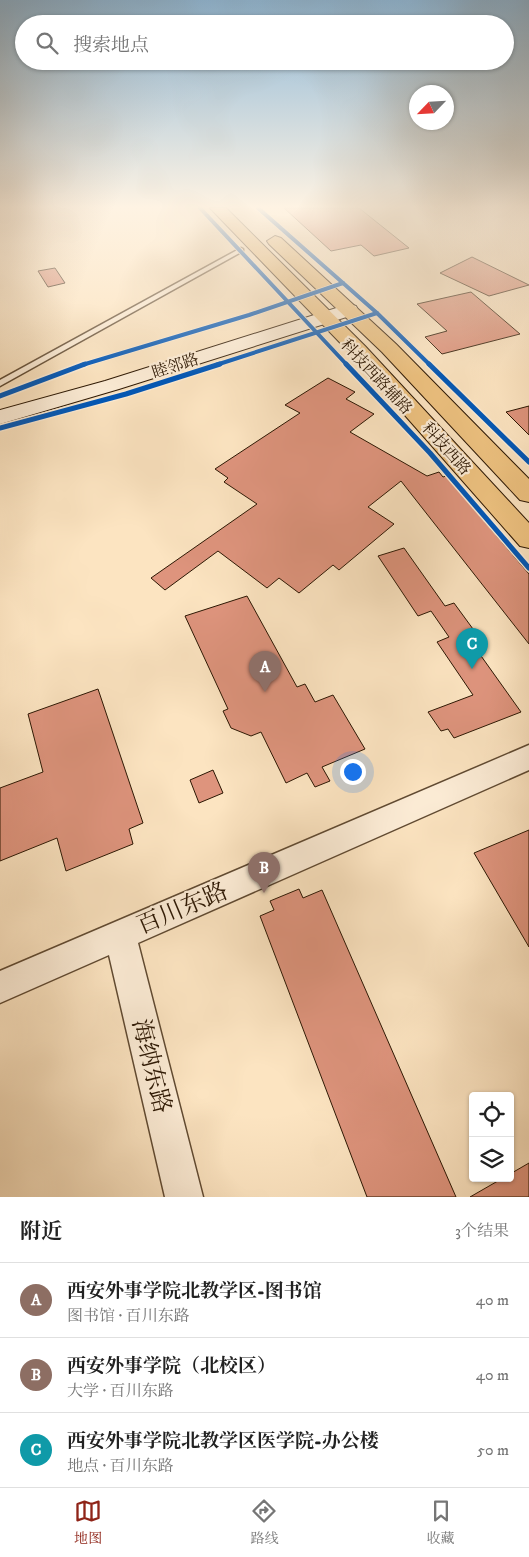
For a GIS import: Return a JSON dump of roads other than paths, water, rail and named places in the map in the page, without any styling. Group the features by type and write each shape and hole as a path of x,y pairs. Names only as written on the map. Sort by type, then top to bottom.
{"main road":[{"name":"科技西路","path":"273,264 320,311 529,539"},
{"name":"科技西路","path":"299,264 343,304 529,494"}],"street":[{"name":"睦邻路","path":"0,406 101,372 343,304"},
{"name":"睦邻路","path":"0,417 112,385 320,311"},
{"name":"百川东路","path":"0,987 529,758"},
{"name":"海纳东路","path":"120,935 184,1197"}],"lane":[{"path":"0,383 216,264"}],"place":[{"name":"西安外事学院北教学区医学院-办公楼","path":"472,669"},
{"name":"西安外事学院北教学区-图书馆","path":"265,692"},
{"name":"西安外事学院（北校区）","path":"264,893"}]}
